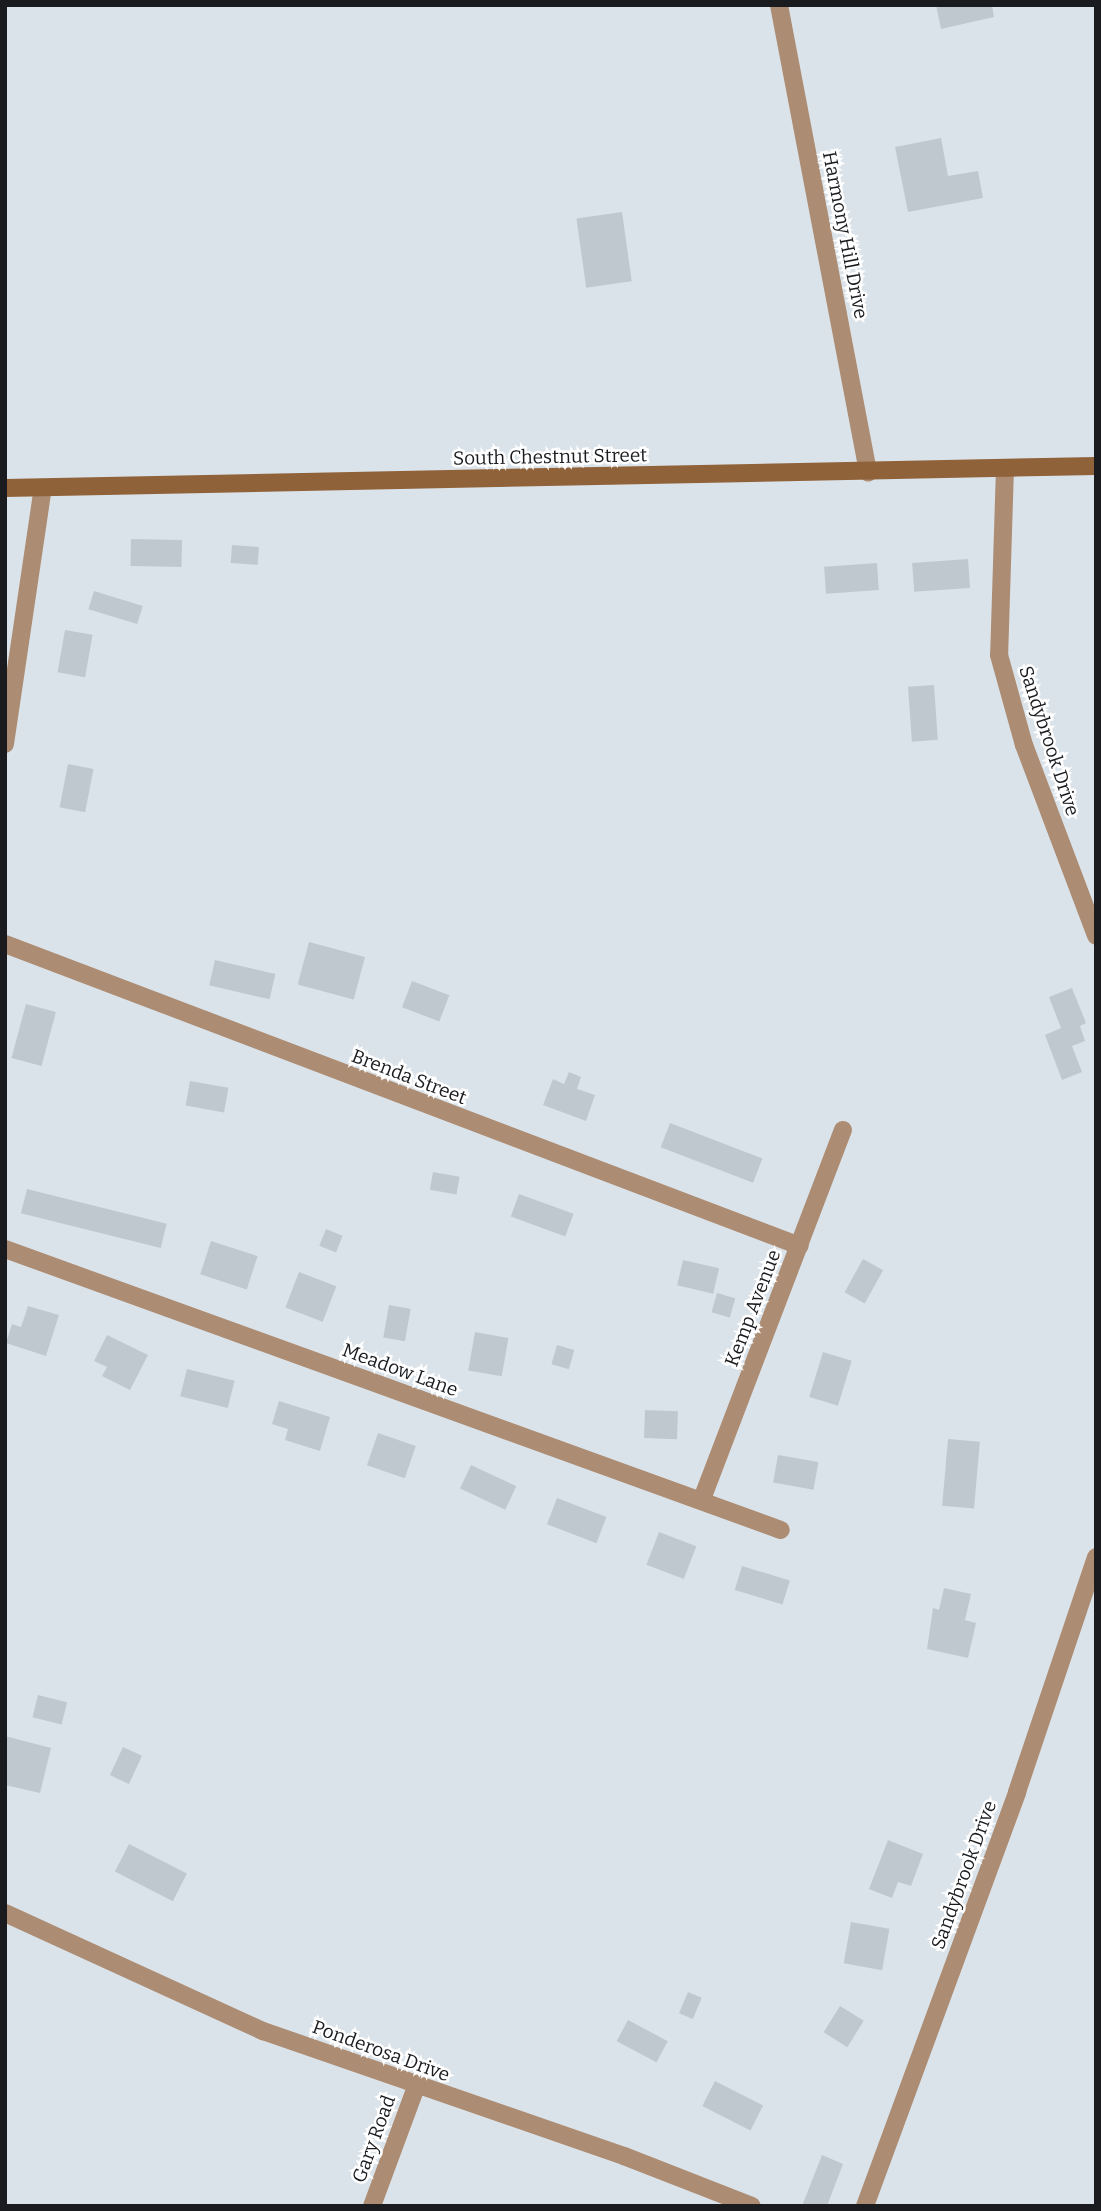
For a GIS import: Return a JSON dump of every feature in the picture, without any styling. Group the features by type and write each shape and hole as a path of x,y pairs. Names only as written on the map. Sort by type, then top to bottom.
{"main road":[{"name":"South Chestnut Street","path":"5,488 1096,466"}],"street":[{"name":"Harmony Hill Drive","path":"779,5 867,472"},
{"name":"Sandybrook Drive","path":"1005,468 999,655 1024,745 1096,936"},
{"path":"5,744 43,488"},
{"name":"Brenda Street","path":"5,944 800,1245"},
{"name":"Kemp Avenue","path":"702,1499 843,1130"},
{"name":"Meadow Lane","path":"5,1249 702,1499 781,1530"},
{"name":"Sandybrook Drive","path":"865,2206 1017,1792 1096,1557"},
{"name":"Ponderosa Drive","path":"5,1913 263,2031 416,2087 624,2156 752,2206"},
{"name":"Gary Road","path":"372,2206 416,2087"}],"building":[{"path":"936,5 992,5 994,17 941,29"},
{"path":"941,138 948,176 978,171 983,198 908,212 895,147"},
{"path":"622,212 632,281 586,288 576,218"},
{"path":"131,539 182,540 182,567 131,566"},
{"path":"232,545 259,547 258,565 231,563"},
{"path":"968,559 970,588 914,592 912,563"},
{"path":"877,563 879,590 826,594 824,567"},
{"path":"94,591 143,606 137,624 88,609"},
{"path":"65,630 93,635 85,677 58,672"},
{"path":"934,685 938,740 912,742 908,687"},
{"path":"68,764 94,769 85,812 60,807"},
{"path":"309,942 365,957 354,1000 298,985"},
{"path":"215,960 275,974 270,999 209,985"},
{"path":"412,981 449,995 439,1021 402,1007"},
{"path":"1072,988 1086,1023 1080,1026 1085,1041 1072,1046 1082,1072 1062,1080 1045,1035 1061,1028 1049,997"},
{"path":"26,1004 56,1012 41,1066 12,1058"},
{"path":"569,1072 581,1077 577,1089 595,1095 586,1121 543,1105 553,1079 564,1084"},
{"path":"190,1081 228,1088 224,1112 186,1106"},
{"path":"670,1123 762,1158 753,1183 661,1147"},
{"path":"433,1172 460,1177 456,1194 430,1190"},
{"path":"27,1189 167,1224 161,1248 21,1213"},
{"path":"519,1194 574,1214 565,1236 511,1217"},
{"path":"326,1229 343,1236 336,1252 319,1246"},
{"path":"211,1241 258,1256 247,1289 200,1274"},
{"path":"863,1259 883,1270 865,1303 845,1292"},
{"path":"683,1260 719,1268 713,1294 677,1285"},
{"path":"299,1272 336,1286 323,1322 285,1307"},
{"path":"717,1293 735,1298 730,1317 711,1312"},
{"path":"389,1305 411,1309 405,1341 383,1337"},
{"path":"28,1306 59,1315 46,1356 6,1343 12,1324 21,1327"},
{"path":"475,1332 508,1338 502,1376 468,1370"},
{"path":"107,1335 148,1355 130,1390 102,1376 107,1367 94,1361"},
{"path":"557,1345 574,1350 569,1369 551,1364"},
{"path":"823,1352 852,1361 838,1406 809,1397"},
{"path":"187,1369 235,1381 228,1408 180,1396"},
{"path":"279,1401 330,1417 320,1451 285,1440 288,1429 272,1424"},
{"path":"645,1410 678,1411 677,1439 644,1438"},
{"path":"378,1433 416,1446 405,1478 367,1465"},
{"path":"948,1439 980,1442 974,1509 942,1506"},
{"path":"778,1455 818,1462 814,1490 773,1483"},
{"path":"471,1465 516,1486 505,1510 460,1489"},
{"path":"557,1498 606,1517 596,1543 547,1524"},
{"path":"659,1532 696,1546 684,1579 646,1565"},
{"path":"742,1566 790,1581 783,1605 735,1590"},
{"path":"944,1588 971,1594 965,1620 976,1623 968,1658 927,1649 933,1608 939,1610"},
{"path":"38,1695 67,1702 62,1725 32,1717"},
{"path":"5,1736 51,1748 40,1793 5,1785"},
{"path":"123,1747 142,1756 129,1784 110,1775"},
{"path":"888,1840 923,1854 911,1886 898,1882 892,1898 869,1889"},
{"path":"129,1844 187,1874 173,1901 115,1872"},
{"path":"851,1922 889,1929 882,1970 844,1963"},
{"path":"688,1992 702,1998 693,2019 679,2013"},
{"path":"840,2006 864,2021 847,2047 824,2032"},
{"path":"628,2020 668,2041 656,2062 617,2041"},
{"path":"715,2081 763,2106 750,2130 702,2106"},
{"path":"822,2155 843,2164 827,2206 802,2206"}]}
